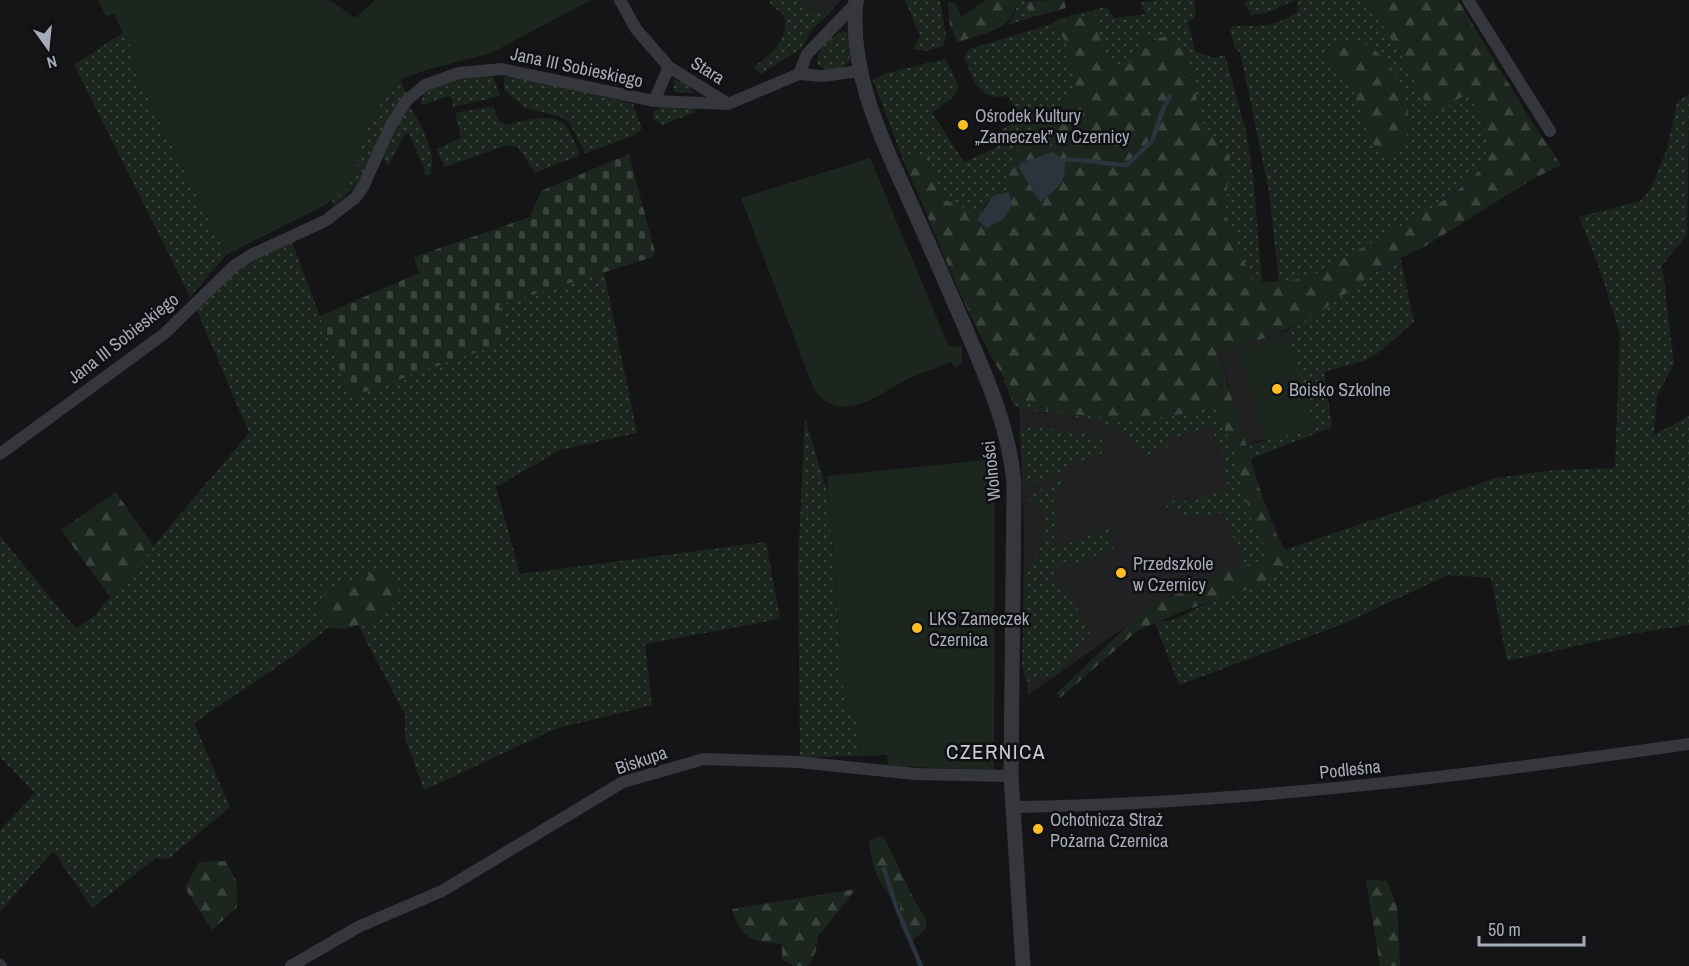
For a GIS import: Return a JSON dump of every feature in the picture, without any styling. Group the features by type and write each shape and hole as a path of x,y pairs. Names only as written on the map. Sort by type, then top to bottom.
{"street":[{"name":"Stara","path":"620,0 636,29 669,67 728,104"},
{"name":"Wolności","path":"857,1 855,40 860,71 884,144 973,345 1004,421 1011,452 1014,501 1011,776 1023,966"},
{"path":"857,1 807,54 799,74 822,76 860,71"},
{"path":"1474,1 1550,131"},
{"name":"Stara","path":"654,101 669,67"},
{"name":"Jana III Sobieskiego","path":"0,453 164,334 234,266 251,255 325,221 355,198 363,187 392,125 407,100 425,85 459,73 502,69 654,101 728,104 799,74"},
{"name":"Podleśna","path":"1012,807 1129,805 1284,794 1444,777 1689,744"},
{"name":"Biskupa","path":"291,966 358,927 442,891 623,782 704,759 798,762 915,774 1011,776"}],"shaded area":[{"path":"803,0 841,0 826,17 824,12 807,10"},
{"path":"1052,152 1065,160 1064,175 1060,185 1040,202 1019,168 1021,163"},
{"path":"1009,192 1012,205 1004,218 987,228 977,220 993,196"},
{"path":"1286,331 1314,427 1246,444 1252,470 1284,550 1245,568 1171,595 1028,695 1023,647 1024,530 1019,401 1230,388 1218,353"}],"green space":[{"path":"98,0 330,0 355,18 375,0 591,0 491,53 426,70 400,80 379,106 364,134 356,172 344,192 323,206 226,255 129,60 134,55 114,14 106,16"},
{"path":"770,0 803,0 807,10 824,12 826,17 811,30 802,48 761,74 754,67 778,45 782,39 785,24 784,15 770,4"},
{"path":"905,0 940,0 946,36 943,46 926,51 913,49 920,36"},
{"path":"986,0 1018,0 1015,11 1003,25 987,33 958,42 950,27 948,3 955,2 961,17"},
{"path":"1018,0 1024,0 1033,17 1007,25 1015,14"},
{"path":"1065,0 1066,8 1033,17 1023,1"},
{"path":"1157,0 1194,0 1196,15 1188,23 1195,51 1213,58 1225,55 1246,132 1253,175 1262,282 1252,281 1225,215 1229,156 1202,122 1185,48 1153,40 1142,32 1137,53 1123,69 1109,58 1100,42 1052,25 1066,42 1077,92 1036,131 1008,169 1009,192 986,203 977,220 964,208 941,198 929,155 903,160 873,80 887,73 946,59 959,87 953,97 932,113 964,162 994,149 1002,141 1001,130 1020,119 1008,96 989,95 978,87 964,57 969,49 1052,24 1058,19 1106,7 1114,18 1146,14 1140,3"},
{"path":"1249,0 1296,0 1266,13 1252,15 1244,3"},
{"path":"1298,0 1367,0 1411,71 1431,114 1470,93 1484,125 1487,151 1485,159 1476,172 1460,188 1412,221 1323,271 1279,284 1269,191 1240,52 1235,48 1230,29 1233,26 1259,26 1281,21 1297,13"},
{"path":"1367,0 1458,0 1532,122 1561,165 1533,179 1427,245 1379,269 1313,317 1274,335 1218,353 1274,531 1293,562 1258,586 1186,610 1137,631 1060,698 1057,693 1148,606 1232,570 1271,557 1253,525 1233,448 1215,406 1168,416 1117,418 1066,413 1019,401 1001,373 970,314 903,160 929,155 941,198 964,208 977,219 993,196 1009,192 1008,169 1021,144 1077,92 1066,42 1052,24 1095,13 1105,52 1115,64 1123,69 1137,53 1142,31 1153,40 1171,35 1185,48 1202,122 1230,156 1225,215 1252,281 1279,282 1323,271 1437,205 1459,189 1476,174 1487,151 1484,125 1470,93 1431,115 1411,71"},
{"path":"844,31 847,32 850,61 836,69 820,67 817,63 822,48 830,39"},
{"path":"124,32 226,255 190,297 74,65"},
{"path":"1348,40 1364,44 1378,53 1389,65 1405,97 1408,131 1404,147 1386,156 1373,144 1350,83 1327,56 1328,47 1335,42"},
{"path":"493,76 500,96 453,107 452,98 448,96 424,105 421,103 424,93 435,87 463,79"},
{"path":"504,77 528,78 633,104 642,129 632,136 585,153 569,122 561,117 525,108 504,90"},
{"path":"400,80 406,93 383,129 359,183 334,206 332,200 340,194 351,179 370,120"},
{"path":"673,80 685,84 693,93 674,92"},
{"path":"1689,94 1687,235 1662,265 1674,363 1657,396 1654,435 1689,416 1689,625 1631,634 1507,661 1491,578 1448,575 1345,623 1179,685 1155,623 1175,619 1293,562 1284,550 1496,478 1555,470 1615,468 1620,335 1601,272 1579,217 1640,201 1650,190 1667,149 1677,102"},
{"path":"664,106 694,107 696,112 662,125 655,121 653,112"},
{"path":"410,107 430,150 432,169 429,176 424,174 425,170 409,133 405,134 388,166 383,158 400,121"},
{"path":"493,107 499,121 506,125 544,118 559,121 570,131 580,155 535,173 518,147 507,145 445,167 436,149 461,138 455,113"},
{"path":"629,154 655,252 653,257 499,305 505,342 350,397 320,316 419,273 414,257 530,217 541,191"},
{"path":"870,158 949,347 962,346 962,362 956,368 950,362 908,379 868,401 844,407 833,405 823,399 813,387 741,198"},
{"path":"290,237 350,396 505,342 499,305 604,272 637,433 560,450 496,487 520,574 766,542 780,619 645,644 652,705 555,729 424,790 405,738 405,715 358,625 346,629 328,628 293,656 194,723 230,807 168,859 156,858 92,908 53,851 0,912 0,830 35,793 0,757 0,536 76,629 95,615 249,433 195,306 234,266"},
{"path":"1400,258 1414,321 1381,351 1366,360 1324,372 1332,427 1250,459 1246,444 1258,443 1314,427 1286,331"},
{"name":"Boisko Szkolne","path":"1289,336 1314,427 1265,441 1239,351"},
{"path":"1003,377 1019,401 1092,416 1142,418 1167,416 1191,413 1215,406 1233,448 1253,525 1272,558 1245,568 1223,512 1208,516 1185,517 1165,505 1179,498 1187,502 1228,488 1222,454 1211,427 1167,439 1168,447 1155,450 1147,463 1135,445 1122,433 1106,425 1014,406"},
{"path":"805,419 828,494 845,710 855,711 860,756 800,757 798,563"},
{"path":"1024,426 1079,432 1102,440 1105,448 1101,454 1063,467 1062,473 1028,485 1019,432"},
{"name":"LKS Zameczek Czernica","path":"995,459 994,770 888,766 887,755 860,756 855,712 845,710 827,476"},
{"path":"1063,479 1066,483 1056,492 1053,500 1057,524 1051,549 1108,529 1115,548 1070,567 1064,563 1054,570 1053,580 1060,588 1066,588 1090,633 1057,673 1026,682 1022,666 1025,573 1042,545 1045,518 1040,505 1028,500 1031,494"},
{"path":"116,492 154,547 110,597 61,530"},
{"path":"387,568 403,598 388,612 369,622 349,627 328,628 318,608 327,589"},
{"path":"883,836 927,921 926,928 910,944 900,926 900,905 882,884 872,859 869,840"},
{"path":"226,861 237,883 237,907 212,930 185,888 199,862"},
{"path":"1366,880 1387,881 1397,906 1400,966 1380,966"},
{"path":"856,889 819,935 815,953 808,966 793,966 782,959 782,944 756,940 744,933 732,909"}],"waterway":[{"path":"1065,160 1127,165 1152,141 1170,96"},
{"path":"884,869 897,909 921,966"}],"place":[{"name":"Ośrodek Kultury „Zameczek” w Czernicy","path":"963,125"},
{"name":"Boisko Szkolne","path":"1277,389"},
{"name":"Przedszkole w Czernicy","path":"1121,573"},
{"name":"LKS Zameczek Czernica","path":"917,628"},
{"name":"Ochotnicza Straż Pożarna Czernica","path":"1038,829"}],"district":[{"name":"CZERNICA","path":"996,751"}]}
